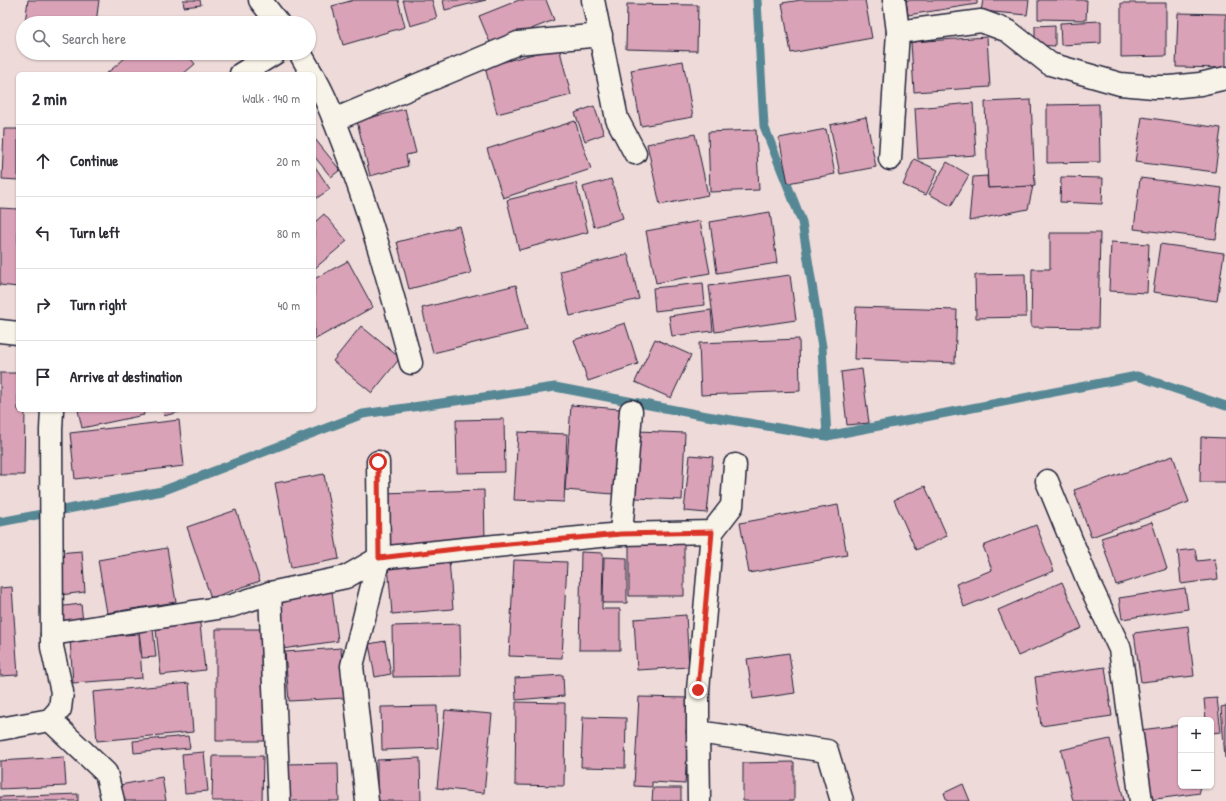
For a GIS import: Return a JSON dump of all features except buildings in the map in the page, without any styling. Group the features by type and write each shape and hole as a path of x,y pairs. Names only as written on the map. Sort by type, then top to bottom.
{"street":[{"path":"260,0 273,16"},
{"path":"592,0 601,35 616,119 635,153"},
{"path":"890,159 898,32 894,0"},
{"path":"898,32 981,21 1008,31 1050,64 1120,84 1170,87 1200,84 1226,78"},
{"path":"334,120 518,43 601,35"},
{"path":"244,72 264,60"},
{"path":"304,60 311,72"},
{"path":"316,80 324,93 358,182 381,254 410,363"},
{"path":"0,331 16,334"},
{"path":"621,534 631,411"},
{"path":"0,728 50,720 60,710 62,692 52,647 52,412"},
{"path":"367,801 352,666 379,558 378,462"},
{"path":"699,801 698,690 712,532 732,506 735,465"},
{"path":"1047,481 1088,582 1120,649 1141,801"},
{"path":"52,634 231,606 270,593 346,577 379,558 464,548 621,534 712,532"},
{"path":"270,593 279,801"},
{"path":"50,720 106,773 113,801"},
{"path":"698,732 827,751 842,801"}],"waterway":[{"path":"757,0 764,126 802,222 822,347 827,436"},
{"path":"0,522 162,491 363,414 555,387 701,415 827,436 1137,376 1226,406"}],"route":[{"path":"378,462 379,558 464,548 621,534 712,532 698,690"}]}
